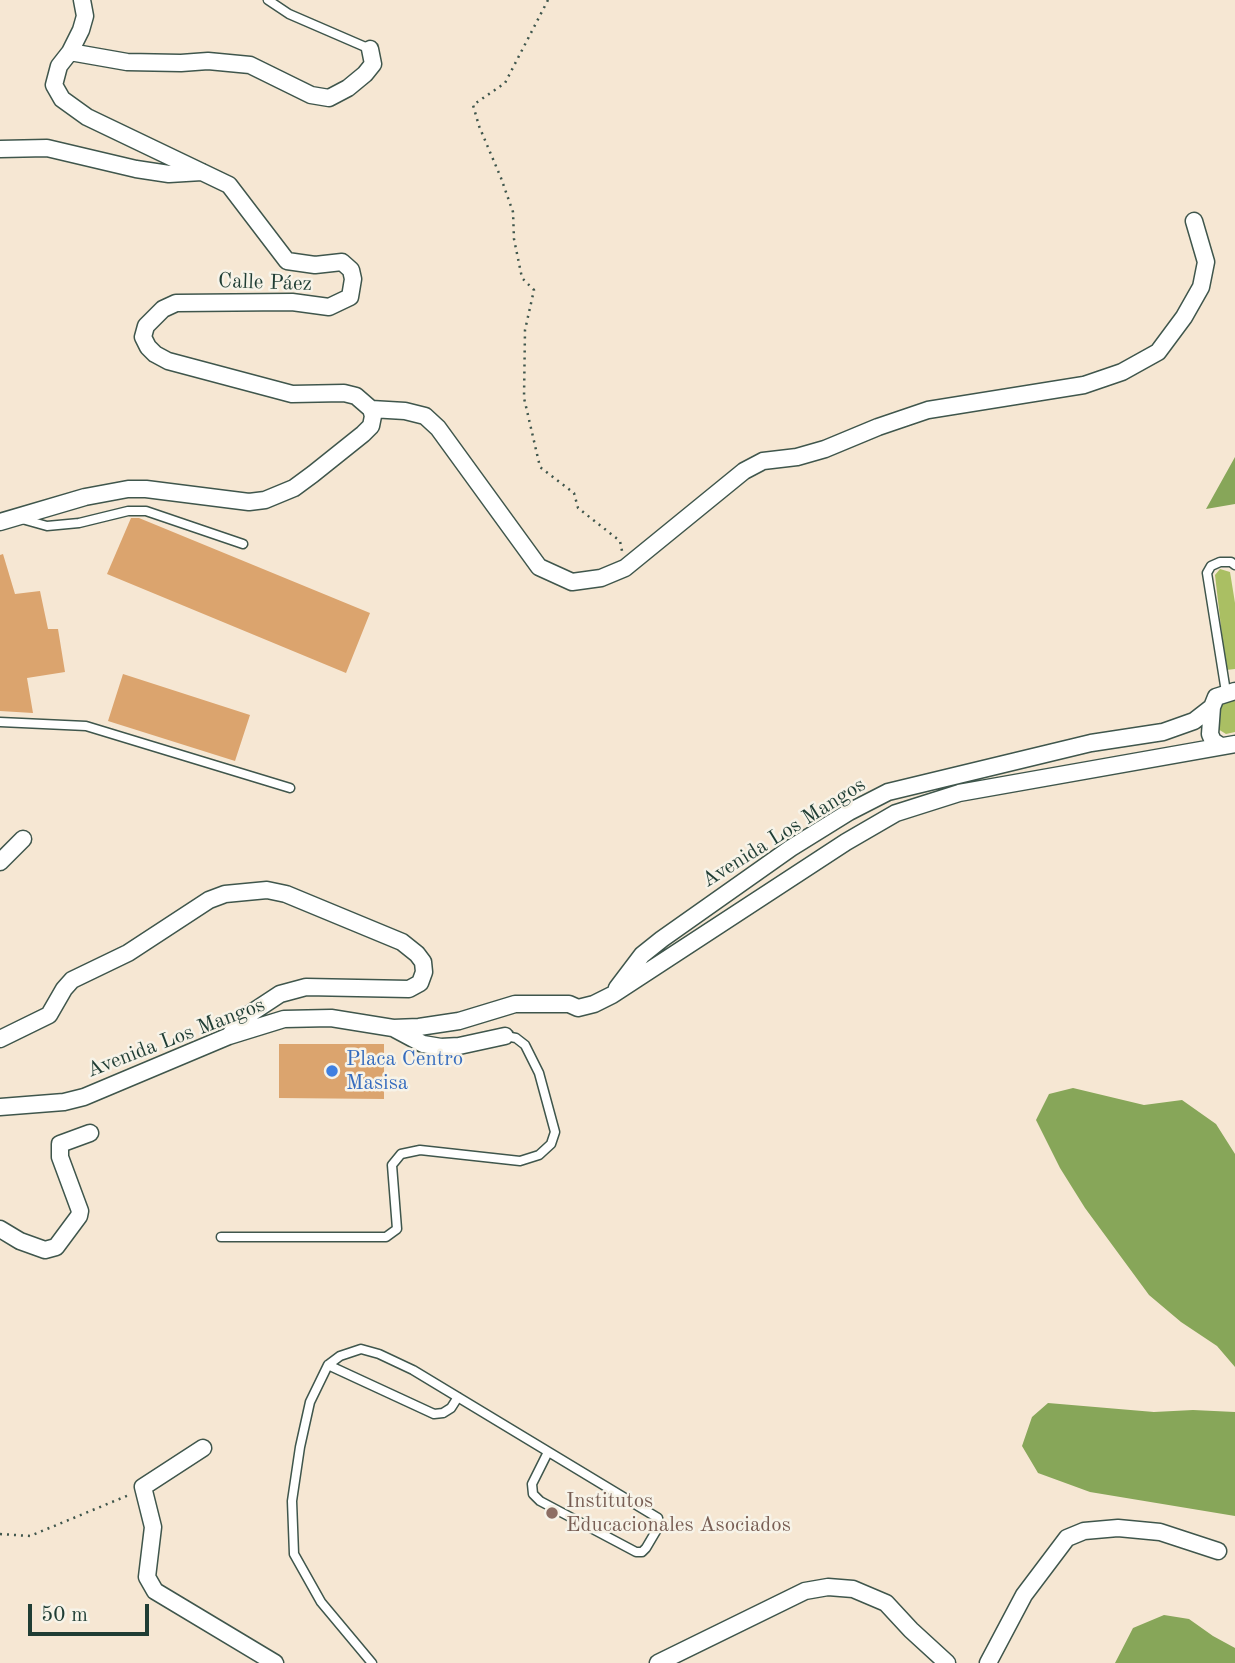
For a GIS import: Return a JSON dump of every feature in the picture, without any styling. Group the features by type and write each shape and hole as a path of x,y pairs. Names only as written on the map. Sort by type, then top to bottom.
{"street":[{"path":"82,0 85,16 70,52 127,61 208,61 250,65 311,95 329,98 348,88 373,64 370,49"},
{"name":"Calle Páez","path":"70,52 59,66 54,85 62,99 87,117 229,185 287,261 315,265 342,262 351,270 353,279 350,297 329,307 292,302 176,303 163,309 146,326 143,337 148,347 168,361 187,367 292,394 344,393 356,396 371,409"},
{"path":"0,149 47,148 136,169 169,174 204,172"},
{"path":"8,520 85,497 128,489 249,502 265,500 295,488 363,434 371,426 371,409 405,411 425,416 438,428 539,567 572,582 601,578 625,568 744,471 763,461 797,457 825,449 928,410 1084,385 1122,372 1158,352 1184,317 1201,286 1206,262 1194,221"},
{"name":"Avenida Los Mangos","path":"1228,745 1213,741 1210,734 1212,707 1216,697 1230,691"},
{"name":"Avenida Los Mangos","path":"612,996 642,955 662,939 791,848 849,812 888,792 1091,743 1163,732 1194,721 1212,707"},
{"name":"Avenida Los Mangos","path":"0,1107 64,1102 84,1097 229,1036 284,1019 331,1018 393,1028 444,1025 525,1003 559,1006 569,1004 578,1008 612,996 846,842 896,813 959,793 1228,745"},
{"path":"0,862 23,839"},
{"path":"0,1038 49,1015 72,980 128,953 209,900 225,894 267,890 286,894 402,942 423,962 424,972 420,983 409,989 306,987 281,994 242,1019 229,1036"},
{"path":"393,1028 423,1044 441,1047 505,1036"},
{"path":"0,1229 45,1251 56,1247 80,1211 60,1157 60,1144 90,1133"},
{"path":"203,1448 142,1487 153,1527 147,1577 155,1591 275,1663"},
{"path":"988,1663 1024,1595 1068,1538 1084,1531 1118,1528 1160,1532 1218,1551"},
{"path":"658,1663 805,1591 828,1587 853,1589 886,1603 947,1663"}],"lane":[{"path":"268,0 289,14 370,49"},
{"path":"8,520 47,526 79,523 128,511 146,511 243,544"},
{"path":"1230,691 1207,573 1211,566 1220,562 1231,562 1235,565"},
{"path":"0,722 86,726 290,788"},
{"path":"220,1237 386,1237 397,1229 392,1165 401,1154 420,1150 520,1161 539,1155 551,1144 555,1132 538,1073 525,1045 516,1038 505,1036"},
{"path":"372,1663 321,1602 294,1554 292,1501 300,1447 310,1402 328,1365 340,1356 361,1349 379,1354 413,1370 658,1518 659,1526 642,1552 636,1552 540,1501 533,1494 532,1484 548,1452"},
{"path":"328,1365 434,1414 451,1408 458,1397"}],"path":[{"path":"548,0 505,83 473,105 513,212 514,239 522,278 534,290 525,330 524,398 540,467 574,493 578,508 620,541 625,568"},
{"path":"0,1534 30,1536 142,1490"}],"green space":[{"path":"1235,457 1235,504 1206,509"},
{"path":"1220,569 1230,572 1235,603 1235,669 1226,670 1215,575"},
{"path":"1235,698 1235,732 1226,734 1218,729 1216,705"},
{"path":"1073,1088 1144,1105 1182,1100 1216,1124 1235,1154 1235,1367 1217,1346 1181,1322 1149,1295 1085,1208 1060,1168 1036,1120 1049,1094"},
{"path":"1048,1403 1154,1412 1235,1412 1235,1516 1090,1492 1038,1473 1022,1446 1032,1417"},
{"path":"1164,1615 1189,1619 1235,1648 1235,1663 1115,1663 1133,1628"}],"building":[{"path":"131,518 139,518 370,613 346,673 107,574"},
{"path":"3,554 15,594 40,591 48,629 58,629 65,672 27,678 33,713 0,711 0,555"},
{"path":"123,674 250,715 235,761 108,721"},
{"name":"Placa Centro Masisa","path":"279,1044 384,1044 384,1099 279,1098"}],"place":[{"name":"Placa Centro Masisa","path":"332,1071"},
{"name":"Institutos Educacionales Asociados","path":"552,1513"}]}
